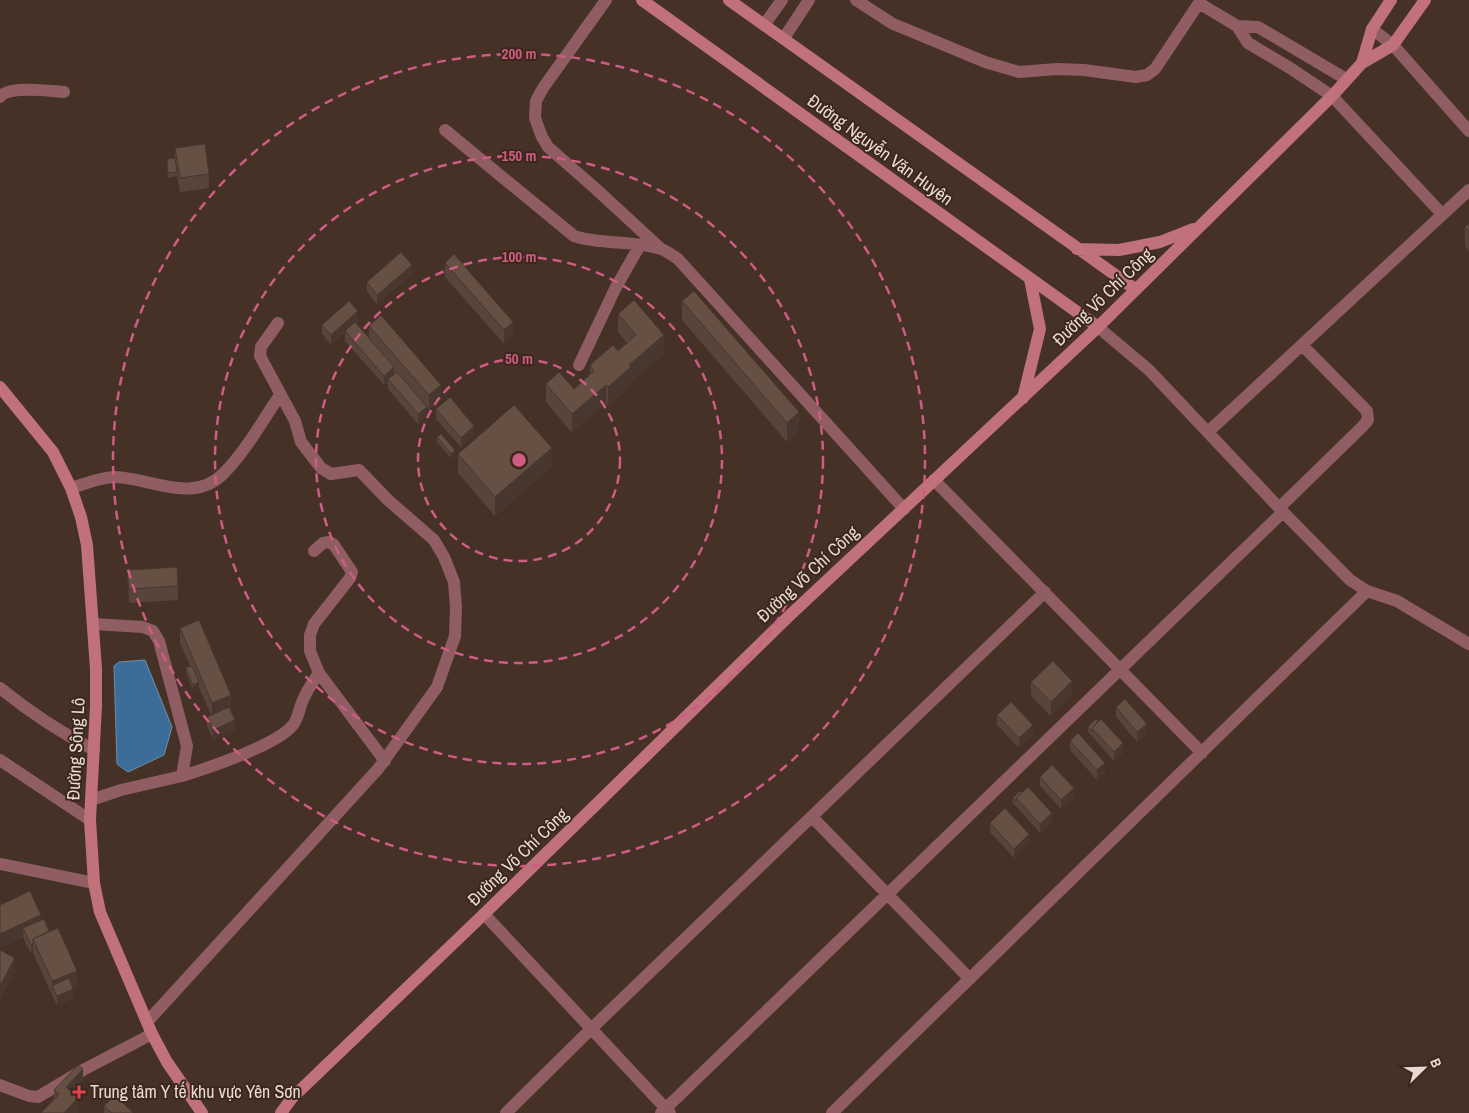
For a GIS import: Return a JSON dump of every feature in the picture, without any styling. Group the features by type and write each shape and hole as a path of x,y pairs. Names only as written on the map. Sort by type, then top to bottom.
{"main road":[{"name":"Đường Nguyễn Văn Huyên","path":"642,0 1098,327"},
{"name":"Đường Nguyễn Văn Huyên","path":"729,0 1135,289"},
{"name":"Đường Võ Chí Công","path":"1362,63 1372,29 1391,0"},
{"name":"Đường Võ Chí Công","path":"281,1113 292,1098 484,914 734,669 1098,327 1332,96 1362,63 1393,45 1425,0"},
{"path":"1077,249 1119,250 1160,242 1200,226"},
{"path":"1023,398 1040,329 1030,279"},
{"name":"Đường Sông Lô","path":"0,387 53,452 71,488 87,545 96,697 90,820 94,883 100,912 150,1028 167,1062 202,1113"}],"street":[{"path":"606,0 543,88 536,101 538,127 548,147 661,249 678,259 904,509"},
{"path":"764,25 782,0"},
{"path":"784,38 809,0"},
{"path":"856,0 900,27 985,62 1019,72 1057,69 1084,70 1136,77 1147,75 1155,68 1200,2 1237,26 1248,44 1290,68 1332,96 1442,214"},
{"path":"1237,26 1258,26 1346,79"},
{"path":"1372,29 1393,45 1469,131"},
{"path":"0,97 11,90 64,92"},
{"path":"445,130 574,236 585,240 640,245 661,249"},
{"path":"1208,432 1469,190"},
{"path":"579,365 615,289 640,245"},
{"path":"0,1085 38,1097 150,1028 384,761 437,687 454,636 456,607 454,582 444,558 434,540 425,530 388,500 359,470 331,474 321,468 301,442 295,421 260,356 262,347 278,324"},
{"path":"1098,327 1149,370 1350,580 1367,591 1397,601 1469,644"},
{"path":"484,914 665,1112 887,894 1120,670 1281,510 1368,420 1367,411 1302,345"},
{"path":"71,488 112,477 128,478 182,490 210,484 223,474 236,458 280,395"},
{"path":"934,480 1202,753"},
{"path":"314,551 323,543 329,542 334,545 352,572 350,578 322,612 312,629 310,651 318,673 384,761"},
{"path":"832,1113 1367,591"},
{"path":"506,1113 1045,592"},
{"path":"93,624 143,627 153,631 159,641 187,746 182,776"},
{"path":"92,800 121,790 182,776 230,759 277,738 297,719 303,700 318,673"},
{"path":"0,688 30,713 56,730 94,750"},
{"path":"0,760 90,820"},
{"path":"812,817 970,979"},
{"path":"0,864 94,883"}],"water":[{"path":"145,660 172,727 164,755 128,772 117,764 114,666 119,662"}],"building":[{"path":"205,144 209,174 180,178 175,148"},
{"path":"175,158 177,172 168,173 167,159"},
{"path":"1469,223 1469,232 1465,227"},
{"path":"401,252 412,265 377,295 367,282"},
{"path":"454,254 513,322 504,330 445,263"},
{"path":"694,291 799,412 787,423 682,301"},
{"path":"634,300 664,335 629,365 631,367 608,387 606,385 572,414 546,384 559,372 574,389 594,371 590,365 613,345 618,351 636,335 618,314"},
{"path":"349,301 358,311 331,335 322,325"},
{"path":"381,315 441,385 429,395 369,326"},
{"path":"355,322 394,367 384,376 345,331"},
{"path":"397,372 427,407 418,414 388,379"},
{"path":"450,397 474,426 461,438 436,409"},
{"path":"514,405 552,448 495,497 458,454"},
{"path":"441,434 455,450 451,454 437,437"},
{"path":"177,567 178,586 129,589 127,570"},
{"path":"199,620 231,695 212,703 180,628"},
{"path":"1053,661 1072,681 1051,702 1031,682"},
{"path":"192,666 199,682 193,685 186,668"},
{"path":"1125,699 1147,724 1137,732 1116,707"},
{"path":"1011,702 1033,725 1019,738 997,715"},
{"path":"229,707 235,720 213,730 207,717"},
{"path":"1096,719 1098,721 1092,728 1092,732 1088,727"},
{"path":"1101,719 1123,743 1114,752 1092,728"},
{"path":"1078,733 1105,763 1097,770 1070,741"},
{"path":"1052,765 1074,788 1061,800 1040,777"},
{"path":"1028,787 1052,813 1040,824 1016,798"},
{"path":"1020,791 1022,793 1016,798 1016,802 1013,798"},
{"path":"1005,808 1029,834 1014,849 990,823"},
{"path":"30,891 41,915 0,934 0,905"},
{"path":"44,919 49,931 33,939 31,945 23,928"},
{"path":"58,928 77,971 52,981 33,939"},
{"path":"0,950 15,958 0,986"},
{"path":"69,978 73,989 57,996 52,986"},
{"path":"78,1065 83,1069 66,1087 78,1098 64,1113 41,1113 59,1094 54,1090"},
{"path":"115,1095 133,1113 112,1113 104,1106"}],"place":[{"name":"Trung tâm Y tế khu vực Yên Sơn","path":"79,1092"}]}
